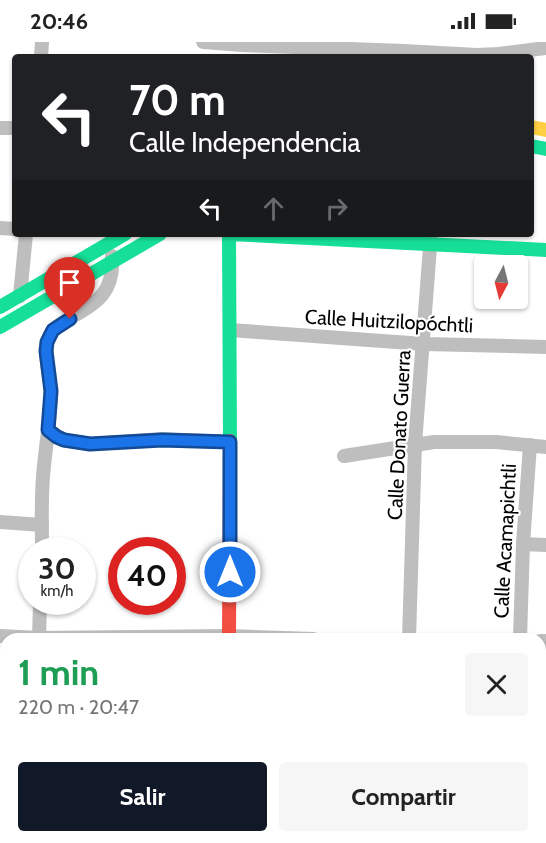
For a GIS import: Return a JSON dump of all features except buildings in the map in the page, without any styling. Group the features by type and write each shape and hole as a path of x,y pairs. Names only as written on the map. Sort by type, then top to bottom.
{"street":[{"path":"203,42 242,48 446,50 471,54"},
{"path":"498,54 546,48"},
{"path":"20,296 26,237"},
{"path":"0,307 120,237"},
{"path":"0,327 155,237"},
{"path":"229,237 229,633"},
{"path":"350,237 431,239 546,250"},
{"name":"Calle Donato Guerra","path":"409,633 415,444 431,239"},
{"path":"42,537 42,480 51,391 46,351 50,334 58,326 92,305 102,296 111,279 111,242"},
{"name":"Calle Huitzilopóchtli","path":"230,330 424,344 546,347"},
{"path":"48,430 64,440 90,444 162,440 230,442"},
{"path":"344,456 434,442 496,442 546,447"},
{"name":"Calle Acamapichtli","path":"520,633 523,544 530,445"},
{"path":"0,522 42,525"},
{"path":"523,544 546,545"},
{"path":"39,633 40,615"}],"traffic: fast":[{"path":"534,147 546,149"},
{"path":"0,307 120,237"},
{"path":"0,327 155,237"},
{"path":"229,237 230,441"},
{"path":"288,237 546,250"}],"traffic: slow":[{"path":"534,128 546,130"}],"traffic: jam":[{"path":"229,633 230,441"}],"route":[{"path":"70,319 53,330 47,342 51,391 48,430 64,440 90,444 162,440 230,442 230,572"}]}
